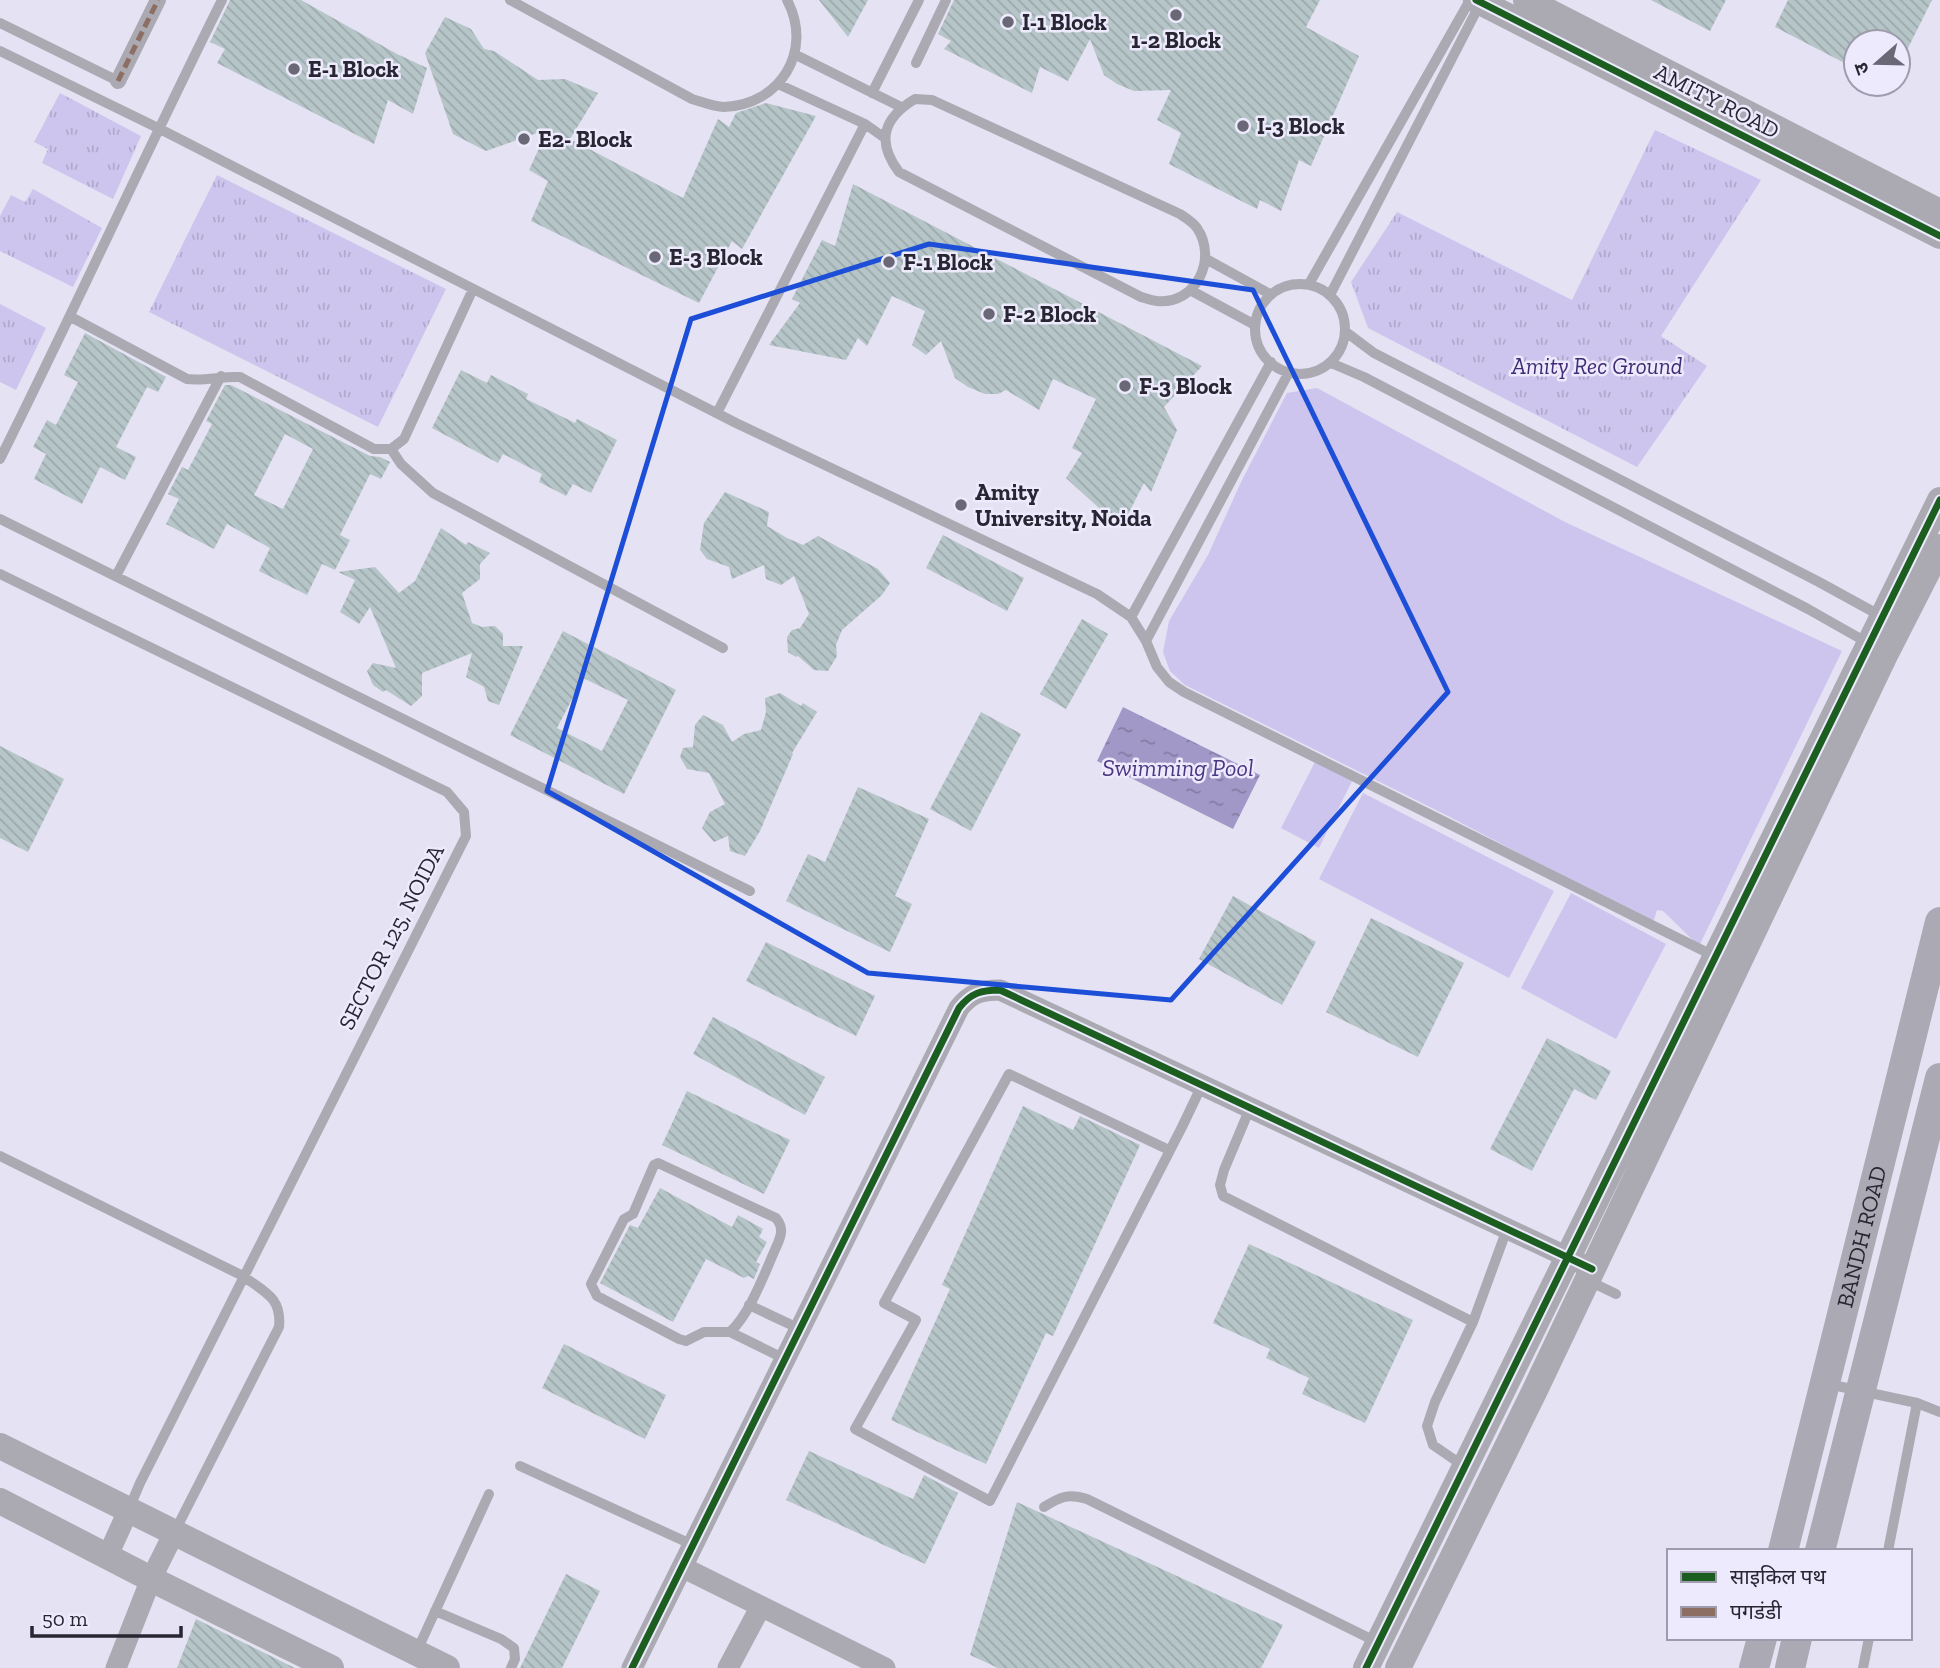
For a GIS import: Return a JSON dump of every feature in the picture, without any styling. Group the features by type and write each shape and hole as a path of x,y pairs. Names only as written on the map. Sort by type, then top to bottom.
{"main road":[{"name":"BANDH ROAD","path":"1784,1549 1940,922"},
{"name":"BANDH ROAD","path":"1821,1549 1940,1078"},
{"path":"1754,1668 1761,1640"},
{"path":"1790,1668 1797,1640"}],"street":[{"path":"118,81 158,0"},
{"name":"AMITY ROAD","path":"1526,0 1940,212"},
{"name":"AMITY ROAD","path":"1476,1 1940,236"},
{"path":"1892,622 1940,500"},
{"path":"1367,1668 1716,957 1892,622 1940,547"},
{"path":"1398,1668 1590,1275 1878,648"},
{"path":"632,1668 959,1008 969,995 984,990 1000,990 1507,1229 1567,1258 1590,1275"},
{"path":"0,1446 447,1668"},
{"path":"0,1501 331,1668"},
{"path":"108,1555 129,1509"},
{"path":"116,1668 151,1579 174,1533"},
{"path":"682,1567 886,1668"},
{"path":"728,1668 761,1606"}],"lane":[{"path":"0,459 222,0"},
{"path":"510,0 692,99 720,107 747,104 774,89 789,69 797,46 794,14 787,0"},
{"path":"872,93 919,0"},
{"path":"916,63 946,0"},
{"path":"1309,284 1476,1"},
{"path":"1330,295 1476,1"},
{"path":"0,23 118,81"},
{"path":"0,51 158,128 717,413 1097,594 1131,617 1146,641 1157,667 1169,682 1184,692 1716,957"},
{"path":"794,54 901,107"},
{"path":"778,84 865,124 885,138"},
{"path":"915,99 932,100 1180,214 1195,226 1204,240 1206,259 1202,275 1190,290 1176,299 1157,301 1141,297 899,172 888,157 885,138 889,122 901,107 915,99"},
{"path":"717,413 865,124"},
{"path":"1206,259 1270,294"},
{"path":"1309,284 1320,287 1335,299 1343,313 1346,332 1342,349 1331,363 1316,372 1297,374 1281,370 1265,358 1257,344 1255,324 1259,309 1270,294 1285,285 1309,284"},
{"path":"71,317 187,379 204,381 221,376 240,377 374,449 391,449 404,439 473,289"},
{"path":"1190,290 1255,324"},
{"path":"1346,332 1374,353 1892,622"},
{"path":"1131,617 1271,362"},
{"path":"1331,363 1389,389 1878,648"},
{"path":"1146,641 1289,372"},
{"path":"116,576 221,376"},
{"path":"391,449 401,464 433,492 723,648"},
{"path":"0,519 750,891"},
{"name":"SECTOR 125, NOIDA","path":"0,574 447,792 464,812 466,836 139,1483 129,1509"},
{"path":"1169,1150 1009,1074 884,1303 916,1320 855,1429 990,1501 1169,1150 1202,1085"},
{"path":"1250,1108 1224,1170 1220,1185 1223,1196 1473,1322"},
{"path":"0,1156 243,1276 273,1298 280,1312 279,1327 174,1533"},
{"path":"730,1332 737,1326 778,1243 781,1225 776,1218 664,1164 654,1165 633,1213 624,1219 591,1284 593,1291 597,1296 686,1341 704,1332 730,1332 785,1359"},
{"path":"1465,1467 1433,1446 1427,1426 1435,1402 1473,1322 1507,1229"},
{"path":"1590,1275 1616,1294"},
{"path":"748,1305 800,1329"},
{"path":"1825,1383 1917,1403 1940,1412"},
{"path":"1888,1549 1917,1403"},
{"path":"520,1466 693,1545"},
{"path":"416,1653 489,1494"},
{"path":"1044,1507 1060,1496 1072,1494 1087,1499 1379,1643"},
{"path":"435,1611 514,1647 515,1659 511,1668"},
{"path":"1863,1668 1869,1640"}],"highlighted area":[{"path":"929,244 1253,290 1448,692 1171,1000 868,973 547,791 691,319"}],"green space":[{"path":"60,93 141,136 113,199 42,163 48,149 34,142"},
{"name":"Amity Rec Ground","path":"1655,130 1761,180 1661,336 1707,366 1637,467 1368,328 1351,282 1397,212 1572,300"},
{"path":"217,175 446,289 378,427 149,312"},
{"path":"33,189 102,228 73,287 0,251 0,216 11,195 25,202"},
{"path":"0,304 46,328 16,390 0,382"},
{"path":"1317,388 1565,522 1842,651 1699,946 1663,911 1657,910 1653,923 1446,815 1185,685 1170,671 1163,652 1169,621 1208,555 1242,480 1287,393"},
{"path":"1315,762 1352,781 1319,848 1281,828"},
{"path":"1363,793 1554,891 1509,978 1319,879"},
{"path":"1571,893 1666,944 1616,1039 1521,988"}],"water":[{"name":"Swimming Pool","path":"1123,707 1260,775 1233,829 1097,761"}],"building":[{"path":"230,0 301,0 427,68 413,114 388,100 374,144 217,63 225,49 210,42"},
{"path":"819,0 868,0 848,37"},
{"path":"954,0 1320,0 1306,27 1359,56 1311,166 1299,160 1281,211 1260,200 1257,209 1169,164 1181,133 1157,120 1171,90 1134,91 1117,84 1104,75 1090,39 1068,81 1040,67 1032,93 944,49 951,41 938,34"},
{"path":"1651,0 1726,0 1710,31"},
{"path":"1788,0 1932,0 1912,40 1912,28 1842,28 1842,62 1775,27"},
{"path":"445,17 471,29 484,49 494,51 538,80 565,79 598,93 570,139 683,198 718,119 729,127 736,113 766,103 816,116 742,249 732,241 699,303 531,221 548,181 529,170 548,129 486,151 453,134 425,53"},
{"path":"853,184 1202,366 1164,407 1177,430 1151,492 1144,483 1121,528 1066,478 1082,453 1072,448 1096,399 1053,379 1039,410 1006,390 998,394 985,394 968,387 955,378 941,341 926,355 912,345 925,311 892,296 867,346 858,338 846,360 769,345 800,303 792,299 822,240 835,246"},
{"path":"85,333 166,377 158,392 147,387 116,447 136,457 125,480 100,467 82,504 34,479 46,454 33,447 47,420 56,425 78,382 64,375"},
{"path":"461,370 487,383 491,375 528,394 526,399 575,423 577,419 617,440 591,493 573,484 566,496 539,482 542,474 503,454 498,463 432,428"},
{"path":"225,385 231,385 370,456 390,462 381,479 370,474 340,535 350,540 335,570 322,564 307,595 259,571 270,548 227,524 214,549 166,524 179,499 168,494 182,467 188,470 212,424 206,421","holes":["285,434 313,449 283,509 254,495"]},
{"path":"725,492 769,512 767,526 787,538 803,545 818,536 878,569 890,583 882,595 842,630 836,645 837,656 828,671 814,670 798,656 788,652 787,637 792,630 800,628 809,614 794,576 781,585 766,579 764,565 732,579 729,567 707,559 700,550 704,523"},
{"path":"441,528 466,545 468,542 490,553 480,564 480,579 462,593 472,623 482,627 495,626 503,634 503,646 523,646 499,705 488,701 484,687 466,677 472,653 422,673 422,696 411,706 386,690 383,692 373,685 367,671 373,663 396,668 370,607 359,624 340,612 355,580 338,572 375,567 399,593 415,581"},
{"path":"943,535 1024,578 1007,611 926,568"},
{"path":"1082,619 1108,634 1066,709 1040,694"},
{"path":"563,631 676,690 624,794 510,735","holes":["583,678 628,700 602,751 557,728"]},
{"path":"780,693 817,712 792,753 760,831 745,856 730,851 728,836 714,842 702,828 710,812 725,804 709,773 687,769 680,757 683,748 693,747 695,725 703,715 723,725 732,742 744,734 761,730 766,712 765,698"},
{"path":"981,712 1021,734 971,831 930,809"},
{"path":"0,746 64,779 28,852 0,838"},
{"path":"858,787 929,819 895,896 912,904 890,952 786,901 808,854 825,862"},
{"path":"1233,896 1316,942 1282,1005 1199,959"},
{"path":"1371,918 1464,963 1418,1057 1326,1012"},
{"path":"766,942 875,996 856,1036 746,981"},
{"path":"713,1017 825,1077 805,1115 693,1054"},
{"path":"1547,1038 1611,1071 1596,1100 1574,1089 1532,1171 1490,1149"},
{"path":"687,1091 790,1140 764,1194 662,1145"},
{"path":"1023,1106 1073,1130 1080,1116 1140,1145 1053,1336 1046,1333 986,1464 891,1420 950,1289 942,1285"},
{"path":"660,1188 732,1227 738,1215 763,1229 759,1237 767,1242 756,1262 760,1264 754,1279 748,1276 744,1278 706,1259 673,1322 600,1283 630,1225 638,1228"},
{"path":"1249,1244 1413,1320 1365,1423 1302,1394 1309,1378 1266,1358 1270,1349 1213,1323"},
{"path":"564,1344 666,1395 645,1439 542,1388"},
{"path":"809,1451 913,1499 924,1475 958,1493 925,1564 786,1500"},
{"path":"1017,1502 1283,1625 1261,1668 998,1668 970,1655"},
{"path":"566,1574 600,1591 562,1668 520,1668"},
{"path":"196,1619 295,1668 177,1668"}],"marked path":[{"path":"118,81 158,0"}],"cycle path":[{"path":"1476,0 1940,236"},
{"path":"1366,1668 1940,500"},
{"path":"632,1668 959,1008 977,993 1000,990 1592,1269"}],"place":[{"name":"1-2 Block","path":"1176,15"},
{"name":"I-1 Block","path":"1008,22"},
{"name":"E-1 Block","path":"294,69"},
{"name":"I-3 Block","path":"1243,126"},
{"name":"E2- Block","path":"524,139"},
{"name":"E-3 Block","path":"655,257"},
{"name":"F-1 Block","path":"889,262"},
{"name":"F-2 Block","path":"989,314"},
{"name":"F-3 Block","path":"1125,386"},
{"name":"Amity University, Noida","path":"961,505"}]}
